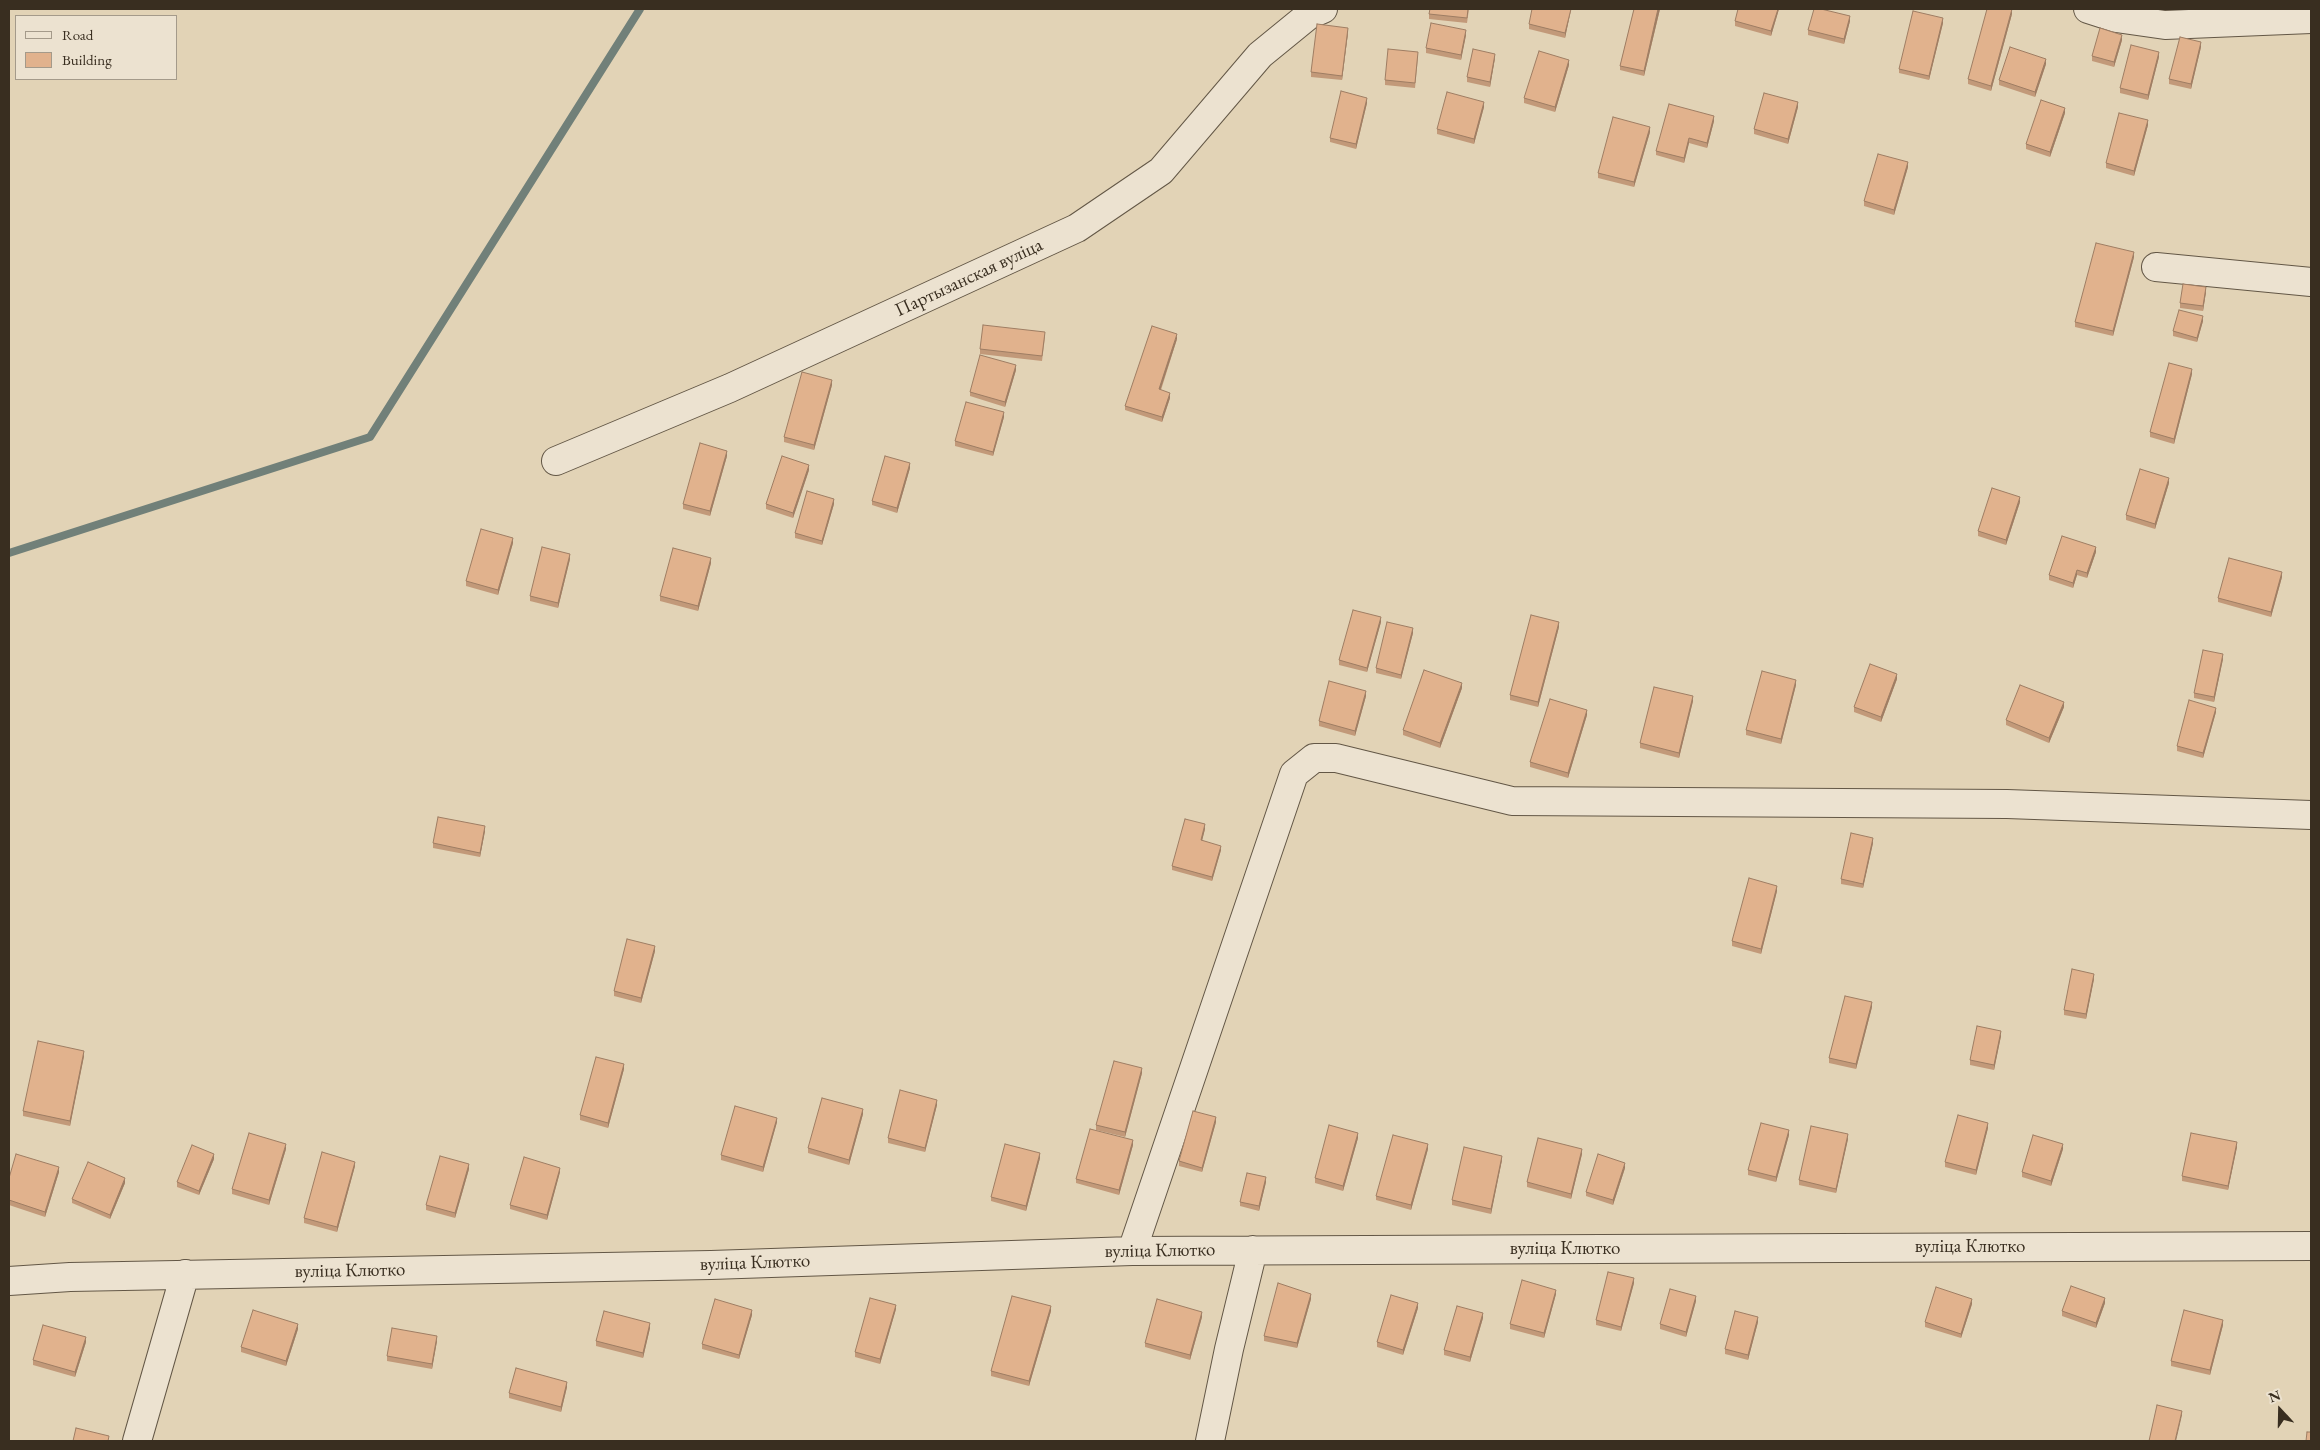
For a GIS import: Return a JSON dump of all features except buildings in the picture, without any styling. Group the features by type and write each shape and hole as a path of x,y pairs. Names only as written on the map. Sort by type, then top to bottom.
{"street":[{"name":"Партызанская вуліца","path":"556,461 730,388 1077,228 1161,171 1260,55 1309,15 1323,9"},
{"path":"2088,9 2116,18 2165,25 2311,19"},
{"path":"2156,267 2311,282"},
{"path":"1132,1251 1294,774 1314,758 1336,758 1512,802 2007,804 2311,815"},
{"name":"вуліца Клютко","path":"9,1280 70,1276 711,1265 1132,1251 2311,1246"},
{"path":"1210,1441 1229,1349 1253,1250"},
{"path":"137,1441 185,1274"}],"waterway":[{"path":"9,553 370,437 640,9"}]}
